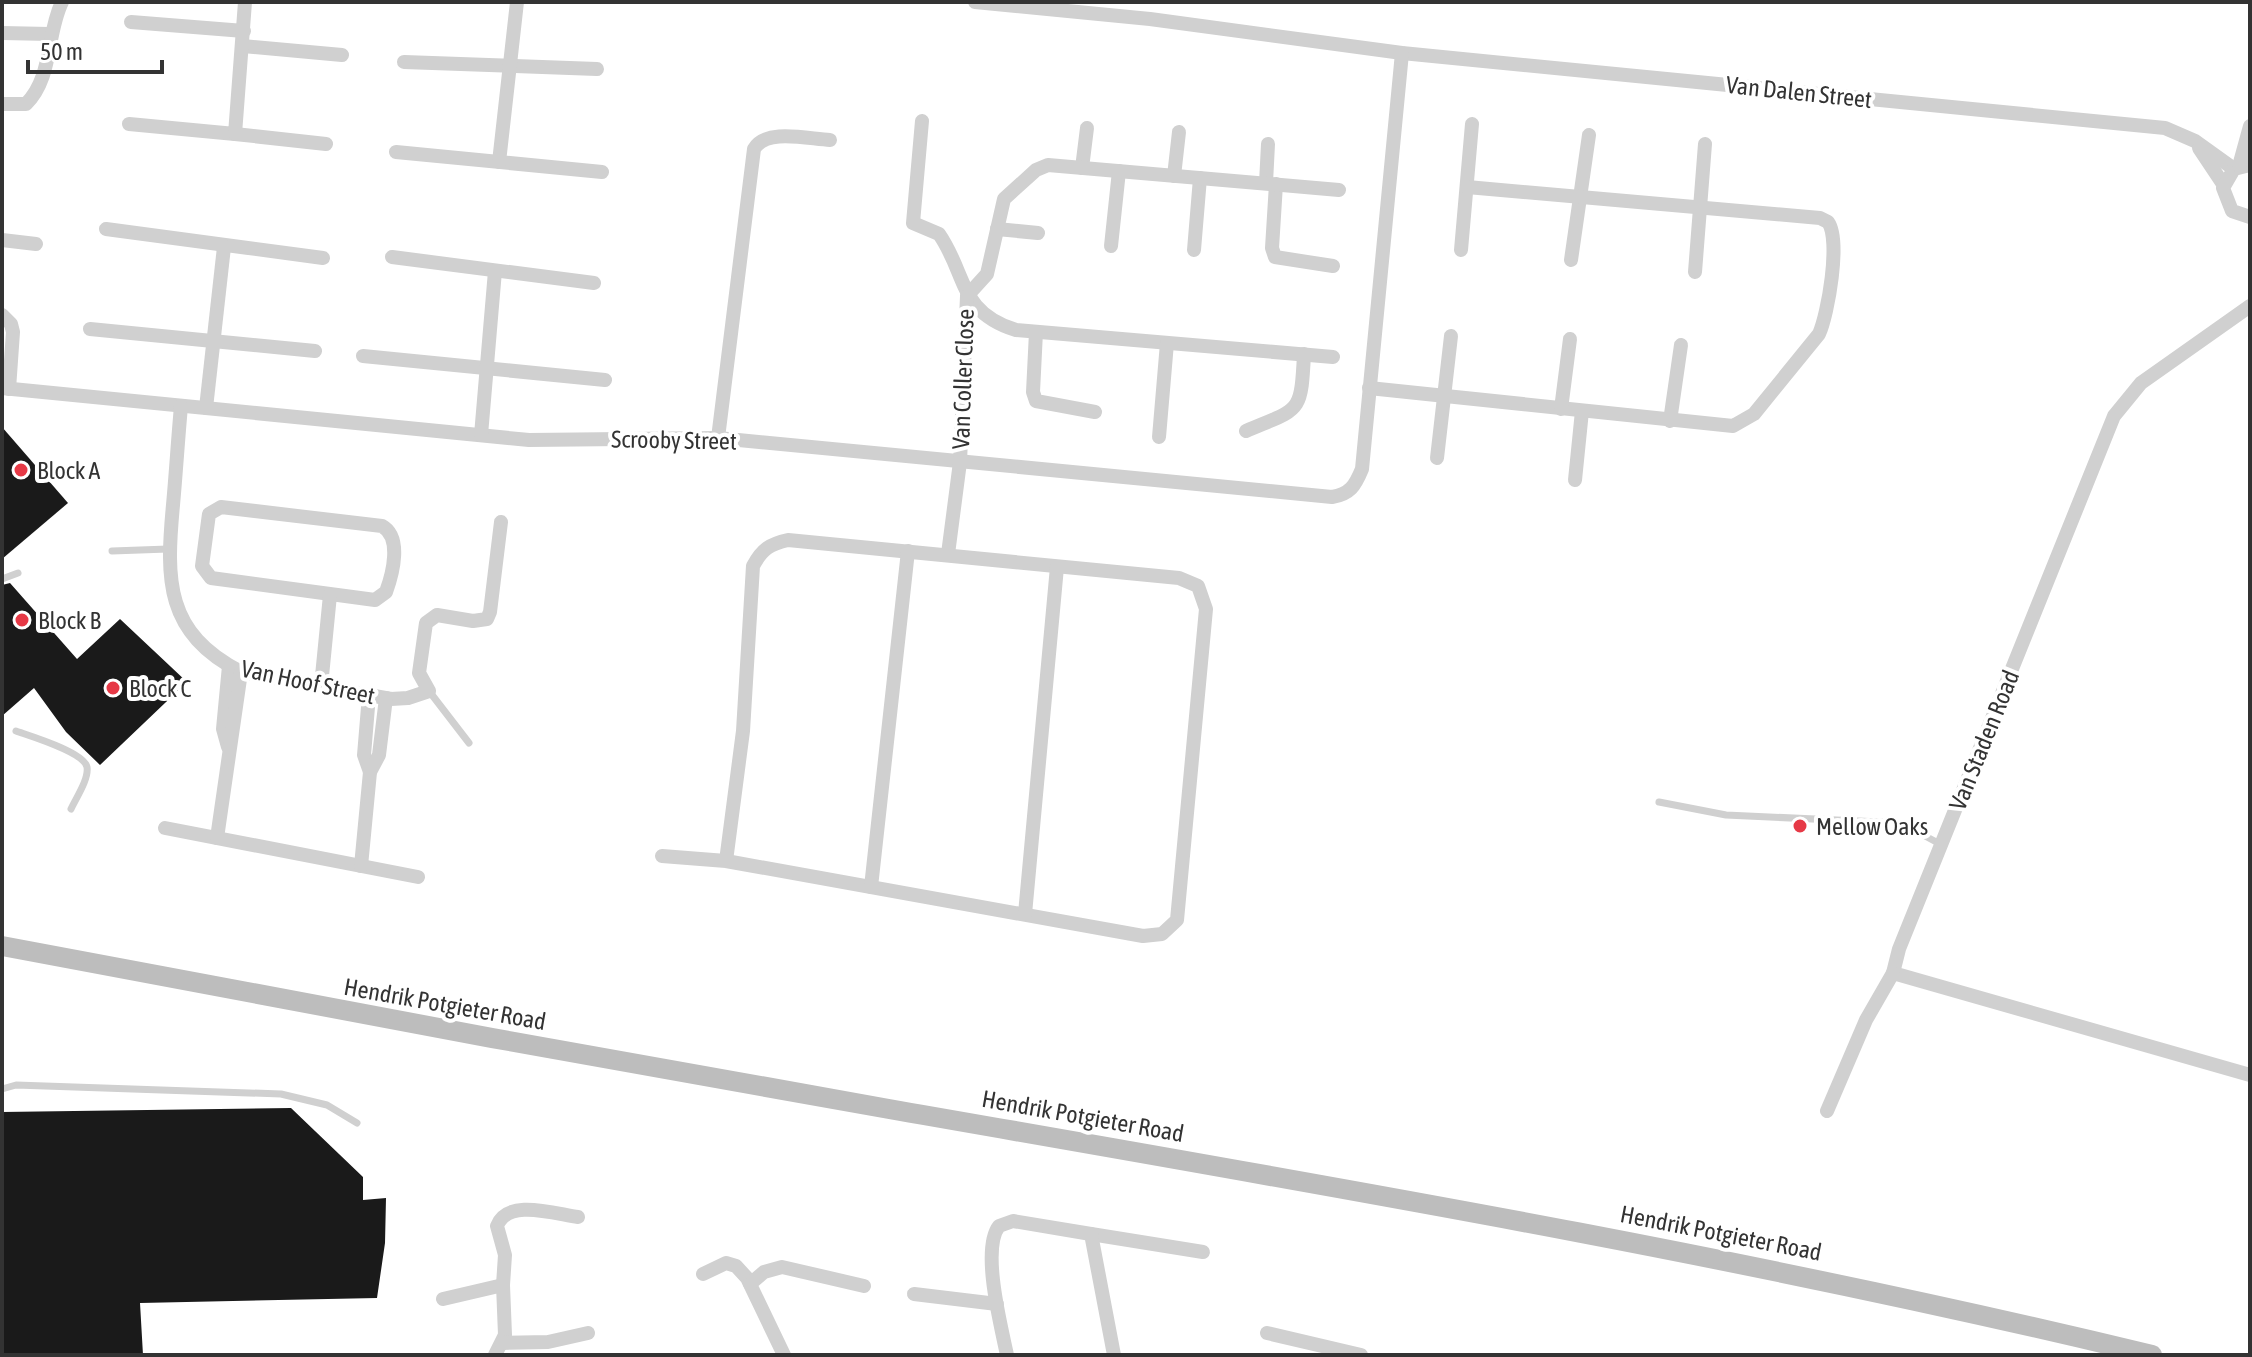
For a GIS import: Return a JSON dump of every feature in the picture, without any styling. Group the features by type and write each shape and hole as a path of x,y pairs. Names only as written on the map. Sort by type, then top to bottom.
{"main road":[{"name":"Hendrik Potgieter Road","path":"2,946 434,1029 1586,1232 1824,1280 2152,1355"}],"street":[{"path":"2,104 21,106 33,97 43,77 50,34 62,2"},
{"path":"235,134 245,2"},
{"path":"499,162 517,2"},
{"name":"Van Dalen Street","path":"975,2 1150,19 1402,53 2165,128 2241,167"},
{"path":"131,22 342,55"},
{"path":"2,33 50,34"},
{"path":"1402,53 1369,388 1722,426 1744,423 1819,334 1825,321 1834,238 1828,222 1820,218 1467,187"},
{"path":"404,62 597,69"},
{"path":"922,121 912,219 916,227 935,231 942,237 967,296 1005,327 1333,357"},
{"path":"129,124 326,144"},
{"path":"1461,250 1472,124"},
{"path":"2223,184 2241,167 2250,126"},
{"path":"1082,168 1087,128"},
{"path":"1174,176 1179,132"},
{"path":"1571,260 1589,135"},
{"path":"718,438 754,149 758,142 770,137 830,140"},
{"path":"2195,141 2223,184 2226,204 2249,219"},
{"path":"1268,144 1272,248 1275,257 1333,266"},
{"path":"1695,272 1705,144"},
{"path":"396,152 602,172"},
{"path":"967,296 987,274 1007,194 1036,170 1048,165 1339,190"},
{"path":"1111,246 1119,171"},
{"path":"1194,250 1200,178"},
{"path":"106,229 323,258"},
{"path":"997,229 1038,233"},
{"path":"2,240 36,244"},
{"path":"206,408 224,247"},
{"path":"392,257 594,283"},
{"path":"481,435 495,271"},
{"name":"Van Coller Close","path":"948,554 960,462 967,296"},
{"name":"Van Staden Road","path":"1827,1111 1866,1020 1893,973 1899,949 2114,416 2125,400 2151,375 2250,306"},
{"path":"2,315 11,324 13,332 6,389"},
{"path":"90,329 315,351"},
{"path":"1036,332 1033,392 1036,401 1095,412"},
{"path":"1437,458 1451,336"},
{"path":"1561,409 1570,339"},
{"path":"1159,437 1167,343"},
{"path":"1670,421 1681,345"},
{"path":"1246,431 1297,407 1302,396 1304,354"},
{"path":"363,356 605,380"},
{"name":"Scrooby Street","path":"6,389 529,440 718,438 1332,497 1345,495 1355,486 1362,469 1369,388"},
{"name":"Van Hoof Street","path":"181,406 168,549 171,590 190,633 235,669 386,698 408,698 429,691"},
{"path":"1575,480 1582,411"},
{"path":"221,507 382,526 391,531 395,540 388,588 384,595 375,600 330,595 205,574 202,566 209,514 221,507"},
{"path":"429,691 419,673 426,623 437,615 473,621 487,619 501,522"},
{"path":"662,856 726,861 1151,936 1162,934 1177,920 1204,598 1198,586 1179,578 948,554 788,540 772,543 761,552 753,566 743,731 726,861"},
{"path":"871,887 908,551"},
{"path":"1025,914 1057,567"},
{"path":"321,686 330,595"},
{"path":"217,838 228,747 235,729 235,669"},
{"path":"369,695 364,755 370,772"},
{"path":"361,866 370,772 379,755 386,698"},
{"path":"165,828 418,877"},
{"path":"1893,973 2250,1075"},
{"path":"578,1217 520,1209 501,1218 497,1226 505,1255 498,1349 588,1333"},
{"path":"1007,1355 997,1304 992,1243 999,1226 1013,1221 1203,1252"},
{"path":"1091,1234 1114,1355"},
{"path":"703,1274 726,1263 743,1272 784,1355"},
{"path":"750,1284 771,1269 782,1267 864,1286"},
{"path":"443,1299 503,1285"},
{"path":"914,1294 997,1304"},
{"path":"1267,1333 1361,1355"}],"lane":[{"path":"112,551 168,549"},
{"path":"2,579 18,573"},
{"path":"429,691 469,743"},
{"path":"16,731 77,755 86,763 87,772 71,809"},
{"path":"1659,802 1726,815 1901,823 1942,845"},
{"path":"2,1089 16,1085 281,1094 327,1105 357,1123"}],"building":[{"name":"Block A","path":"2,427 68,503 2,559"},
{"name":"Block C","path":"10,583 77,659 120,619 187,682 100,765 66,732 34,688 2,716 2,585"},
{"path":"291,1108 363,1177 363,1200 386,1198 385,1243 377,1298 140,1303 143,1355 2,1355 2,1112"}],"place":[{"name":"Block A","path":"21,470"},
{"name":"Block B","path":"22,620"},
{"name":"Block C","path":"113,688"},
{"name":"Mellow Oaks","path":"1800,826"}]}
